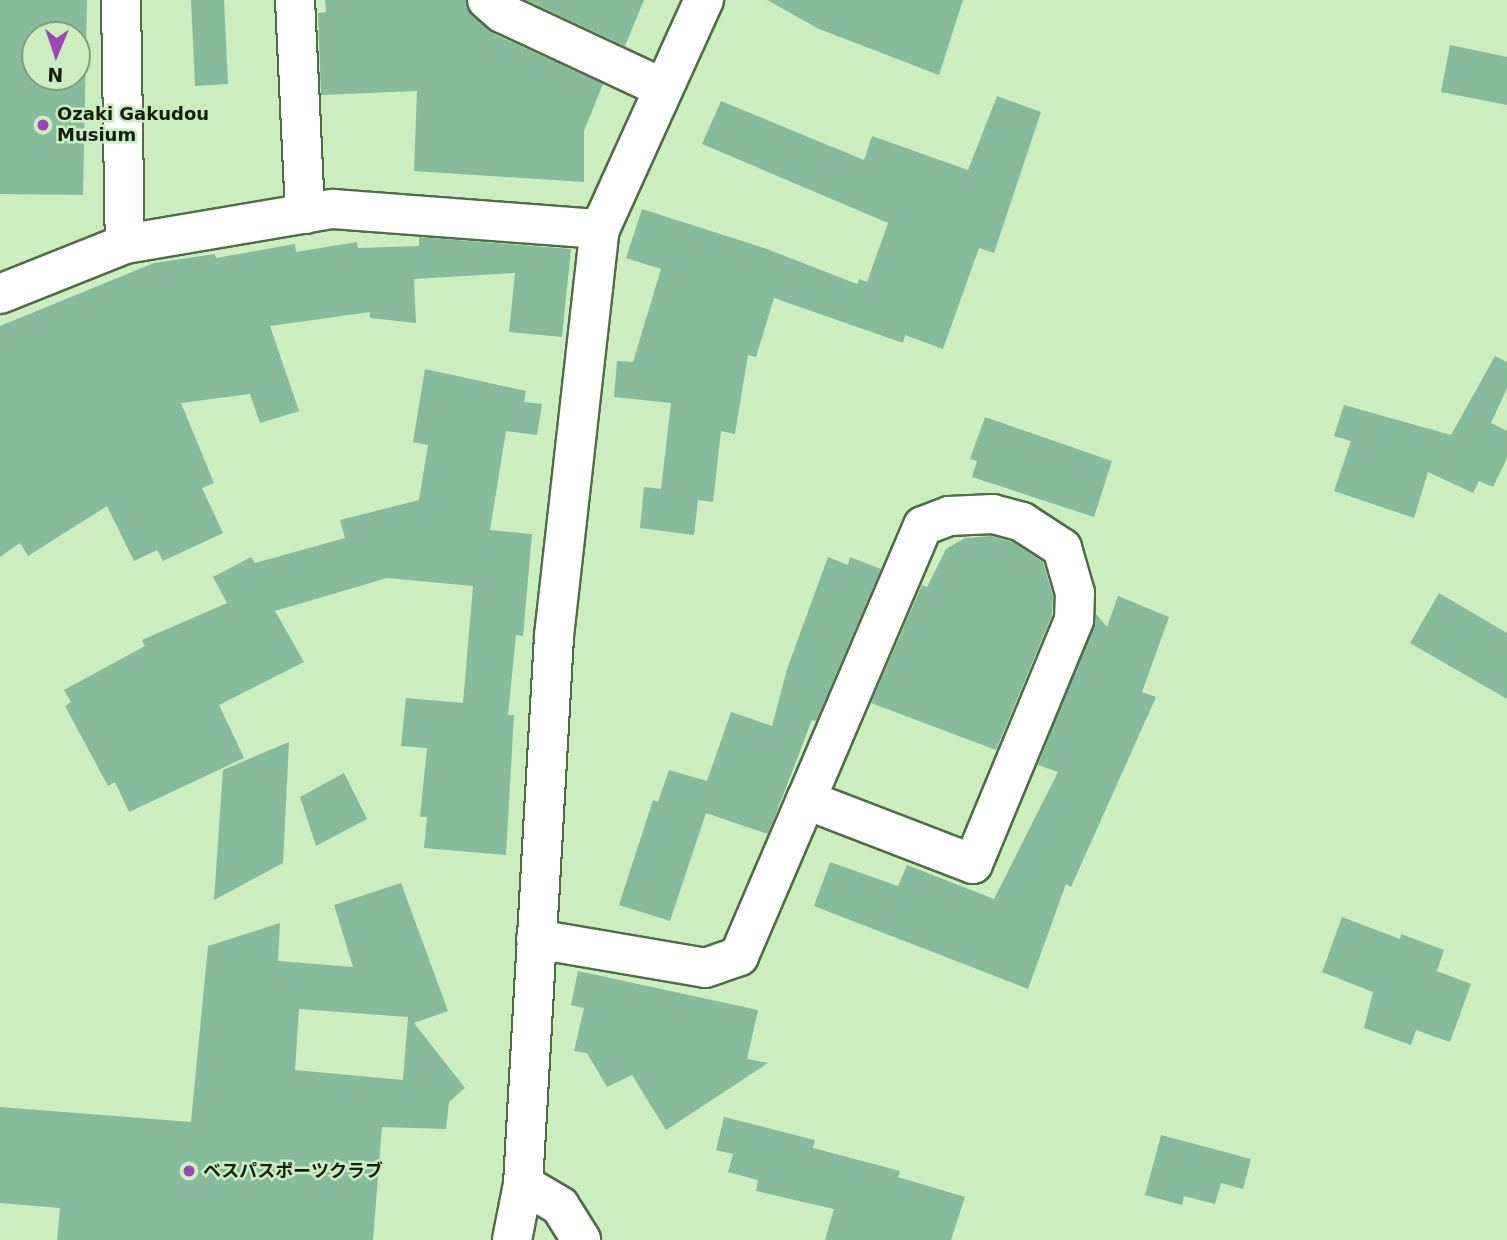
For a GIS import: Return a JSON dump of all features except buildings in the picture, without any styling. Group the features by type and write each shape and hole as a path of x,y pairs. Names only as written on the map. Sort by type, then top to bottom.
{"street":[{"path":"121,0 125,244"},
{"path":"295,0 305,214"},
{"path":"487,0 502,13 661,87"},
{"path":"512,1240 523,1184 554,636 600,229 661,87 704,0"},
{"path":"0,294 125,244 333,209 600,229"},
{"path":"536,939 705,968 739,956 923,526 949,516 993,514 1022,522 1062,548 1075,593 1074,620 973,864 806,800"},
{"path":"523,1184 560,1206 581,1240"}],"place":[{"name":"Ozaki Gakudou Musium","path":"43,125"},
{"name":"ベスパスポーツクラブ","path":"189,1171"}]}
